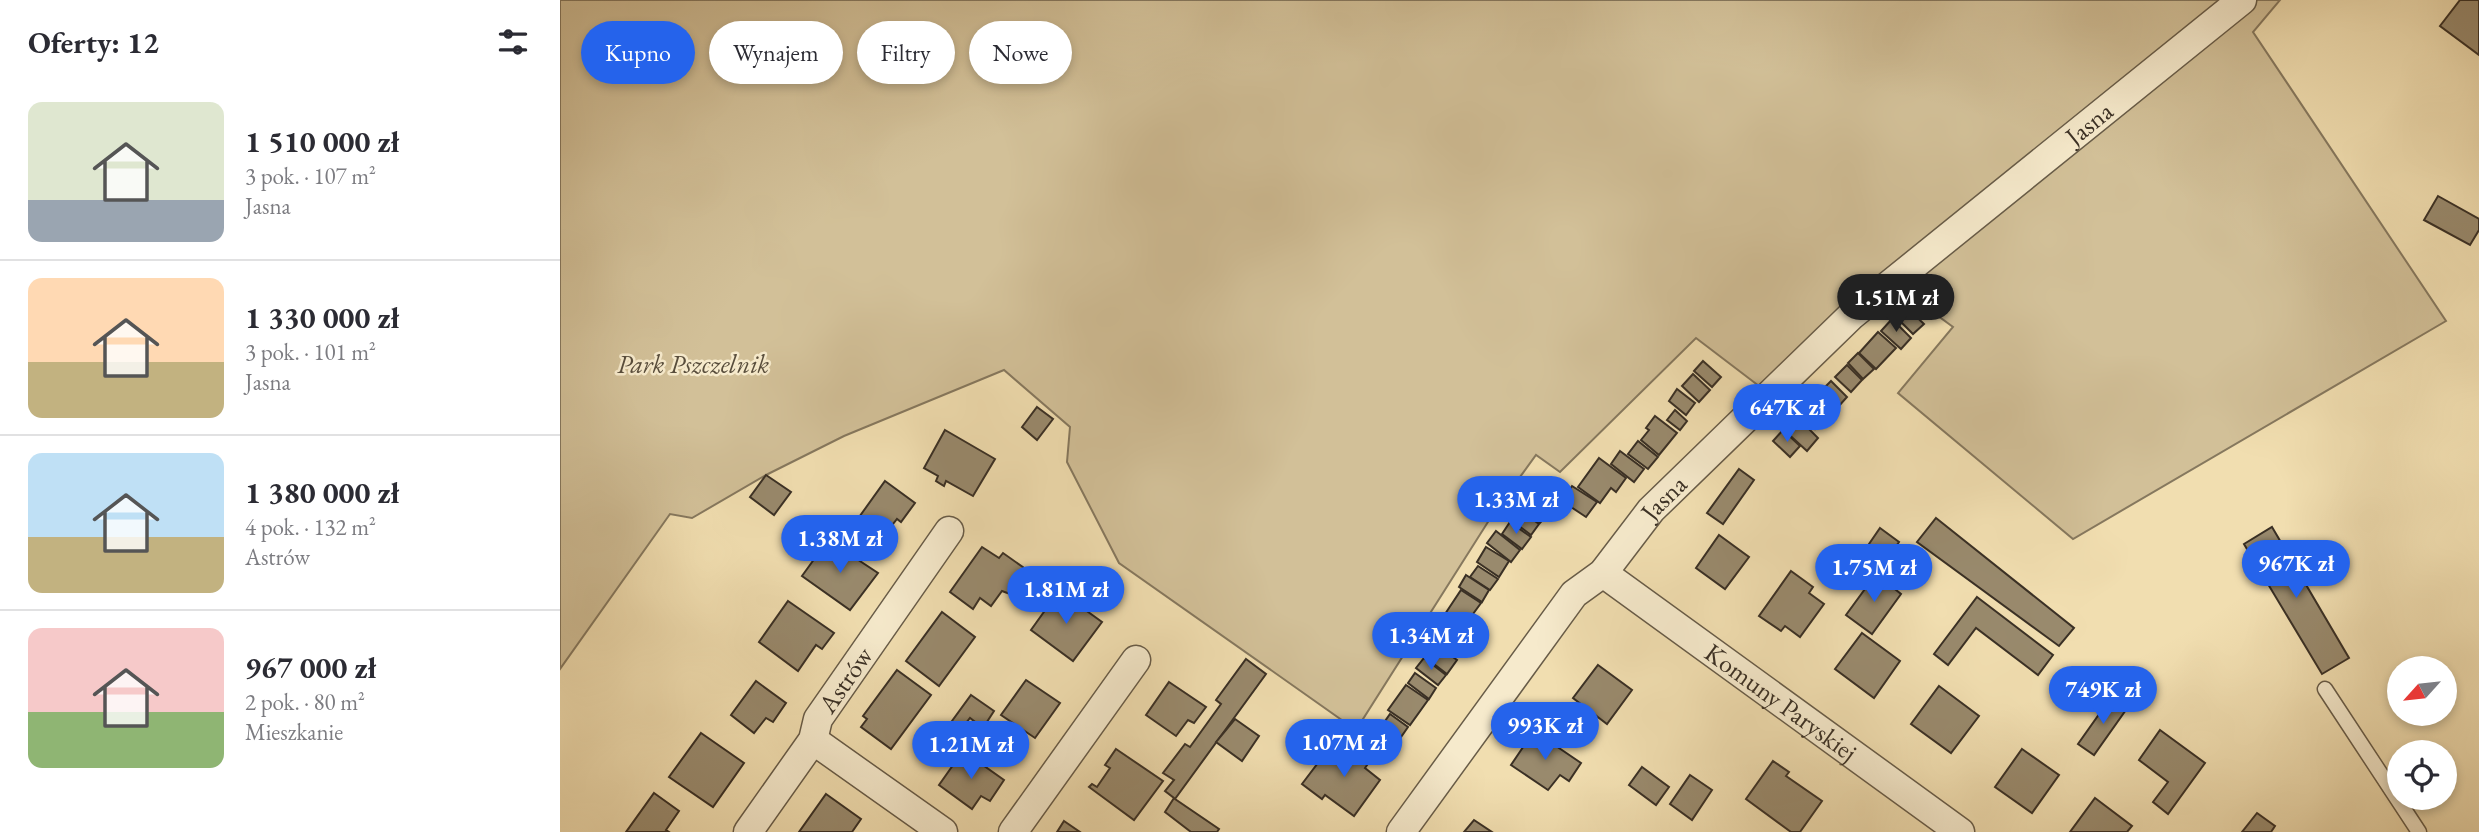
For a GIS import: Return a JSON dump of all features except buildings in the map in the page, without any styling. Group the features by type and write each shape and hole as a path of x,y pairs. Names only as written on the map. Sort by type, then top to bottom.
{"street":[{"name":"Jasna","path":"1401,832 1574,594 1603,573 1651,510 1852,315 2242,0"},
{"name":"Astrów","path":"748,832 813,740 818,719 949,531"},
{"name":"Komuny Paryskiej","path":"1603,573 1960,832"},
{"path":"1013,832 1136,660"},
{"path":"813,740 943,832"}],"lane":[{"path":"2325,689 2419,832"}],"green space":[{"name":"Park Pszczelnik","path":"560,0 2280,0 2253,32 2446,321 2073,539 1898,393 1953,327 1900,288 1780,402 1696,338 1560,472 1536,455 1493,514 1356,730 1119,563 1067,462 1070,427 1004,370 844,436 766,475 692,518 670,514 560,669"}]}
